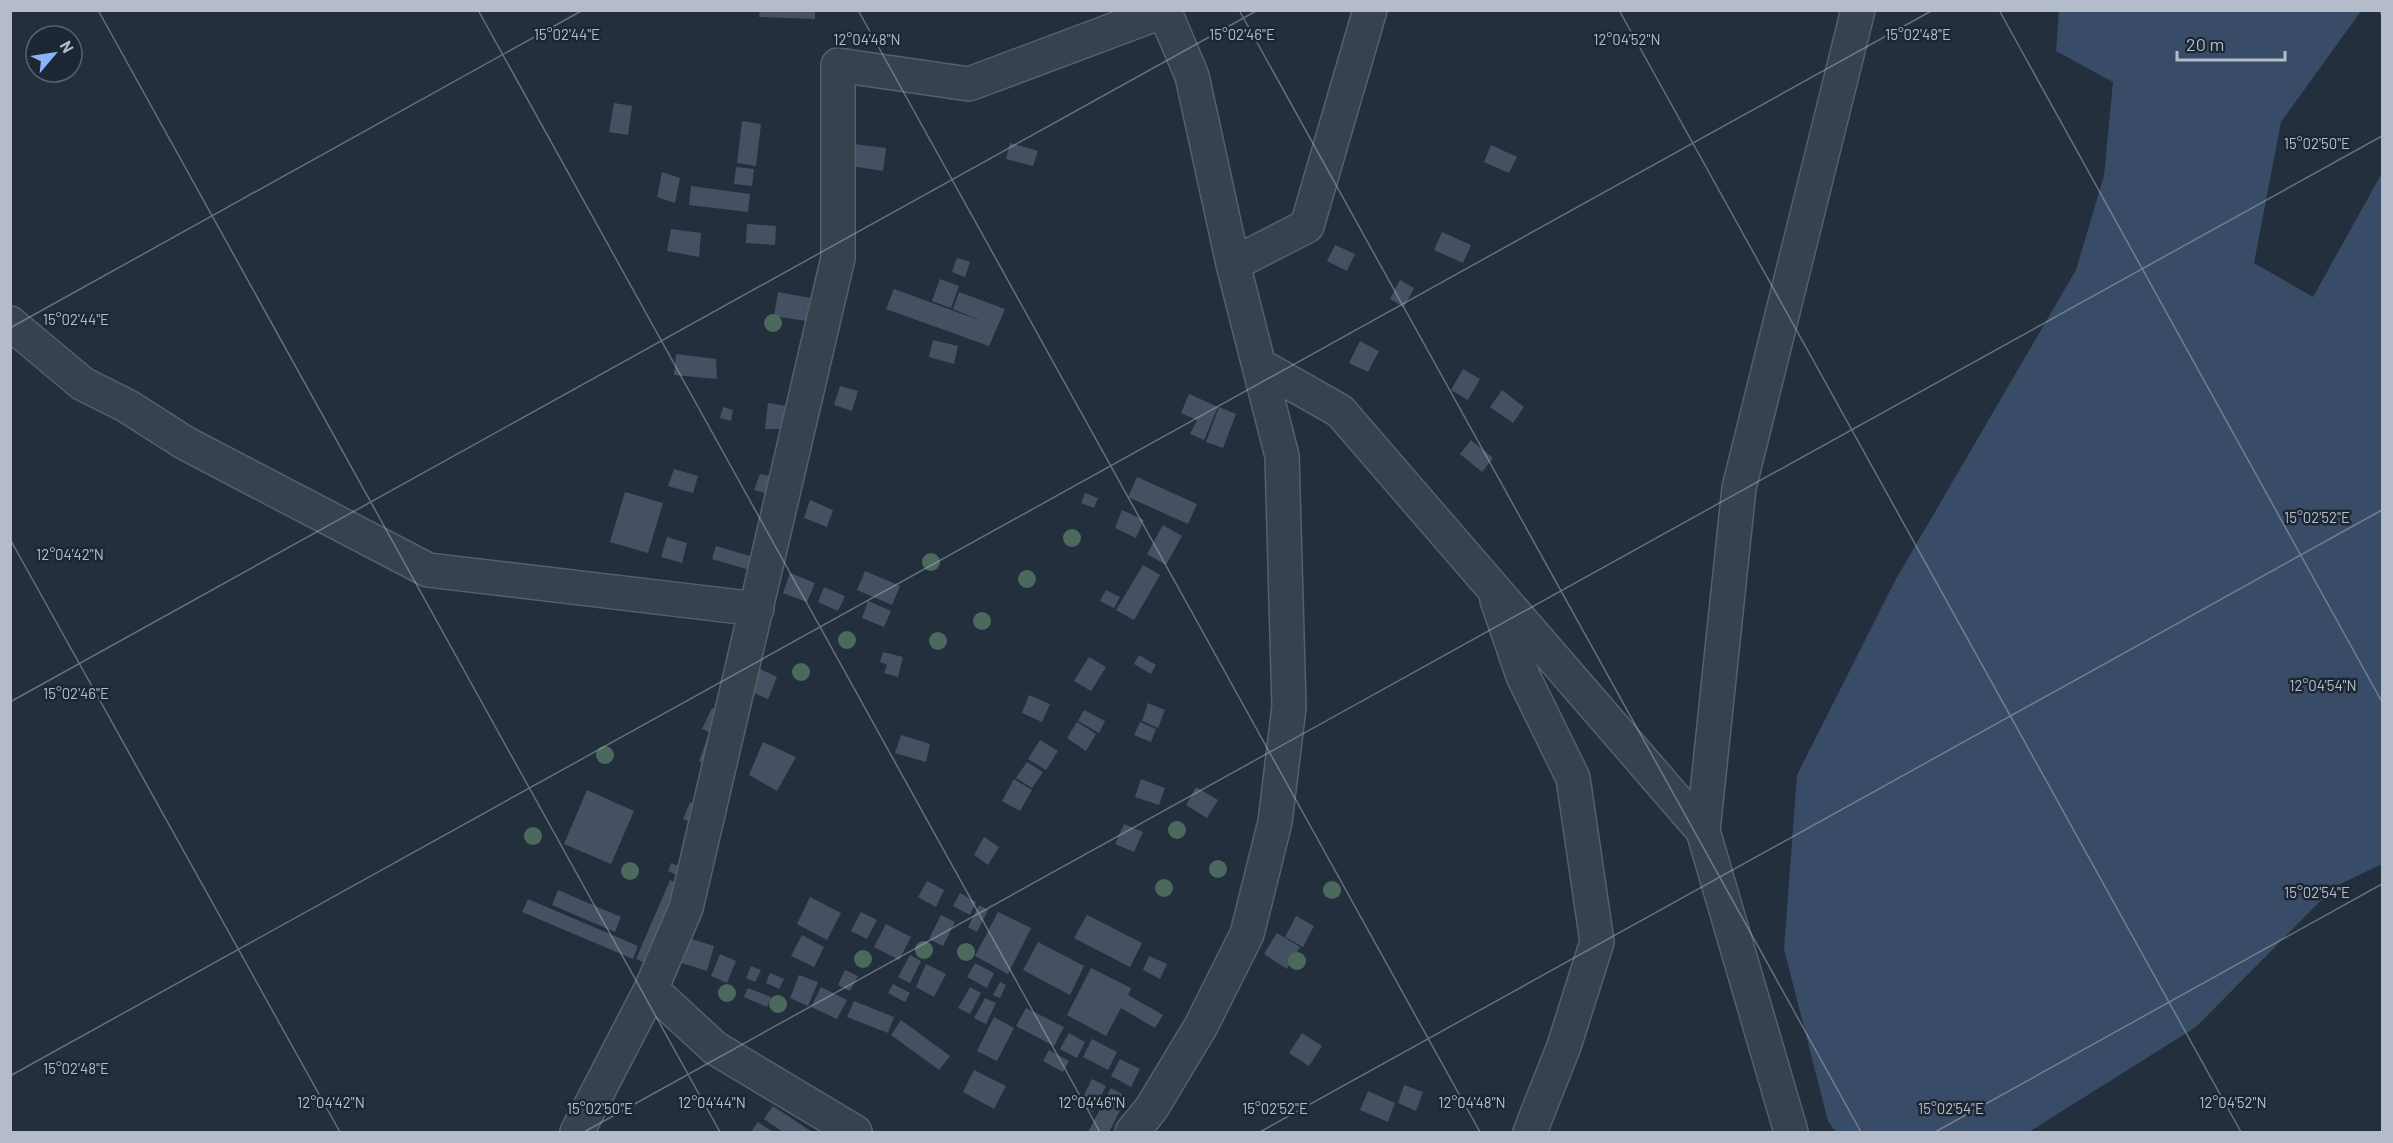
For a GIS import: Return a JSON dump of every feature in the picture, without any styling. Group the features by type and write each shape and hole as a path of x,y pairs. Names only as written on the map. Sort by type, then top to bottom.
{"street":[{"path":"1233,264 1307,226 1370,10"},
{"path":"1791,1132 1702,831 1739,488 1858,10"},
{"path":"577,1132 651,989 686,908 838,258 838,65 969,84 1164,11 1192,76 1233,264 1282,456 1289,707 1275,822 1247,934 1201,1026 1151,1110 1132,1132"},
{"path":"10,323 83,384 127,406 185,443 428,570 757,609"},
{"path":"1259,365 1341,411 1702,831"},
{"path":"1491,584 1523,676 1573,778 1597,942 1564,1046 1530,1132"},
{"path":"651,989 715,1048 855,1132"}],"water":[{"path":"2059,11 2361,11 2281,122 2254,263 2313,297 2382,173 2382,864 2334,887 2196,1027 2029,1132 1836,1132 1828,1121 1784,949 1797,775 1896,579 2076,270 2104,176 2113,82 2056,51"}],"building":[{"path":"760,10 815,10 815,19 759,17"},
{"path":"614,103 632,106 628,135 609,132"},
{"path":"742,121 761,124 756,166 737,163"},
{"path":"1010,143 1038,151 1033,166 1006,159"},
{"path":"854,144 886,148 883,171 851,166"},
{"path":"1491,145 1517,157 1509,173 1484,162"},
{"path":"736,167 754,169 752,186 734,184"},
{"path":"662,172 680,178 675,203 657,197"},
{"path":"691,186 750,194 748,212 689,205"},
{"path":"747,224 776,226 775,245 746,243"},
{"path":"671,229 701,233 699,257 667,251"},
{"path":"1442,232 1471,245 1463,263 1434,250"},
{"path":"1335,245 1355,254 1347,271 1327,261"},
{"path":"957,258 970,262 965,277 952,272"},
{"path":"940,279 959,286 951,308 932,301"},
{"path":"1400,280 1414,288 1404,307 1390,299"},
{"path":"894,289 984,322 953,309 959,292 1005,309 989,346 886,309"},
{"path":"778,292 810,298 806,321 774,316"},
{"path":"933,340 958,346 954,364 929,357"},
{"path":"1360,341 1379,351 1368,372 1349,363"},
{"path":"676,354 716,359 717,379 674,375"},
{"path":"1463,369 1480,379 1468,400 1451,390"},
{"path":"840,386 858,391 852,411 834,405"},
{"path":"1502,390 1524,407 1513,423 1490,407"},
{"path":"1189,394 1218,407 1204,440 1190,434 1197,420 1181,413"},
{"path":"768,403 786,406 784,429 765,429"},
{"path":"723,407 733,410 731,421 720,418"},
{"path":"1219,407 1236,414 1223,448 1206,442"},
{"path":"1471,440 1493,458 1482,472 1460,454"},
{"path":"674,469 698,476 693,493 668,486"},
{"path":"760,474 776,477 776,496 754,490"},
{"path":"1137,477 1197,504 1188,524 1128,497"},
{"path":"625,492 663,503 648,553 610,542"},
{"path":"1085,493 1098,498 1094,508 1081,503"},
{"path":"810,500 833,510 827,527 804,518"},
{"path":"1122,510 1144,520 1136,538 1115,528"},
{"path":"1163,525 1182,536 1166,565 1147,554"},
{"path":"667,537 687,543 682,563 661,557"},
{"path":"716,546 757,558 753,571 712,559"},
{"path":"1143,565 1160,575 1134,620 1116,610"},
{"path":"865,571 900,586 892,605 857,590"},
{"path":"790,573 815,583 807,602 783,593"},
{"path":"824,587 845,596 838,611 818,602"},
{"path":"1106,590 1120,597 1114,608 1100,601"},
{"path":"868,601 891,611 884,627 862,618"},
{"path":"883,652 903,657 898,677 884,673 887,665 880,662"},
{"path":"1139,655 1156,665 1151,674 1134,664"},
{"path":"1089,657 1106,667 1091,691 1074,681"},
{"path":"758,668 777,677 768,699 749,691"},
{"path":"1029,695 1050,704 1042,722 1022,713"},
{"path":"1148,703 1165,710 1158,728 1142,721"},
{"path":"712,708 730,715 721,738 702,729"},
{"path":"1084,710 1105,721 1099,733 1078,721"},
{"path":"1077,722 1096,734 1086,751 1067,738"},
{"path":"1140,722 1156,729 1151,742 1134,735"},
{"path":"901,735 930,744 926,762 895,753"},
{"path":"707,739 722,746 713,767 699,761"},
{"path":"1040,740 1058,751 1046,770 1028,759"},
{"path":"763,742 796,757 777,791 749,775"},
{"path":"1027,762 1043,772 1032,788 1016,778"},
{"path":"1014,779 1032,790 1020,811 1002,801"},
{"path":"1141,779 1165,788 1159,805 1135,797"},
{"path":"1196,787 1218,800 1207,818 1186,805"},
{"path":"587,790 634,811 611,864 564,844"},
{"path":"690,802 707,810 700,826 683,819"},
{"path":"1124,824 1143,832 1134,852 1115,844"},
{"path":"984,837 999,847 988,865 974,855"},
{"path":"671,863 687,870 684,879 668,871"},
{"path":"670,880 688,888 655,967 636,959"},
{"path":"927,881 944,890 936,907 918,897"},
{"path":"558,890 621,917 615,932 552,905"},
{"path":"960,893 976,902 970,915 953,906"},
{"path":"810,897 841,913 827,940 797,924"},
{"path":"528,899 638,946 633,959 522,912"},
{"path":"979,905 988,910 977,932 968,927"},
{"path":"861,912 877,920 867,939 851,931"},
{"path":"998,912 1031,928 1008,974 975,956"},
{"path":"941,915 955,922 943,946 929,939"},
{"path":"1087,915 1142,943 1130,967 1074,938"},
{"path":"1296,916 1314,926 1303,947 1285,937"},
{"path":"886,924 911,937 899,960 874,947"},
{"path":"1277,933 1300,947 1287,969 1264,954"},
{"path":"679,935 714,946 707,971 672,960"},
{"path":"802,935 824,947 814,967 791,956"},
{"path":"1038,942 1084,966 1070,995 1023,970"},
{"path":"720,954 736,961 727,983 711,976"},
{"path":"910,955 921,961 910,983 898,977"},
{"path":"1149,956 1167,964 1160,979 1143,970"},
{"path":"975,963 994,973 987,988 967,977"},
{"path":"926,964 946,974 934,997 916,987"},
{"path":"751,966 761,970 755,982 746,978"},
{"path":"1091,968 1131,988 1128,995 1163,1015 1155,1028 1121,1008 1106,1036 1067,1015"},
{"path":"845,970 858,976 850,991 838,985"},
{"path":"770,973 784,979 779,989 766,983"},
{"path":"799,975 818,982 808,1006 790,998"},
{"path":"1000,982 1006,985 1000,998 993,995"},
{"path":"893,984 910,993 905,1002 888,993"},
{"path":"821,987 847,1000 837,1019 811,1007"},
{"path":"970,987 981,993 970,1014 958,1008"},
{"path":"748,988 771,997 767,1007 744,997"},
{"path":"985,998 996,1003 986,1024 974,1018"},
{"path":"854,1001 894,1017 888,1033 847,1017"},
{"path":"1026,1008 1064,1027 1054,1046 1016,1026"},
{"path":"994,1017 1014,1028 997,1061 977,1051"},
{"path":"901,1020 950,1056 939,1070 891,1035"},
{"path":"1069,1033 1085,1042 1077,1058 1060,1049"},
{"path":"1302,1033 1322,1046 1309,1066 1289,1053"},
{"path":"1092,1039 1117,1052 1108,1070 1083,1057"},
{"path":"1049,1050 1069,1061 1063,1072 1043,1061"},
{"path":"1120,1059 1140,1069 1131,1087 1111,1076"},
{"path":"974,1070 1006,1086 994,1109 963,1092"},
{"path":"1092,1079 1106,1086 1093,1112 1079,1105"},
{"path":"1404,1085 1423,1092 1416,1111 1398,1103"},
{"path":"1111,1088 1127,1097 1109,1132 1088,1132"},
{"path":"1368,1091 1395,1103 1388,1122 1360,1110"},
{"path":"773,1106 812,1132 783,1132 764,1119"},
{"path":"758,1122 773,1132 751,1132"}]}
